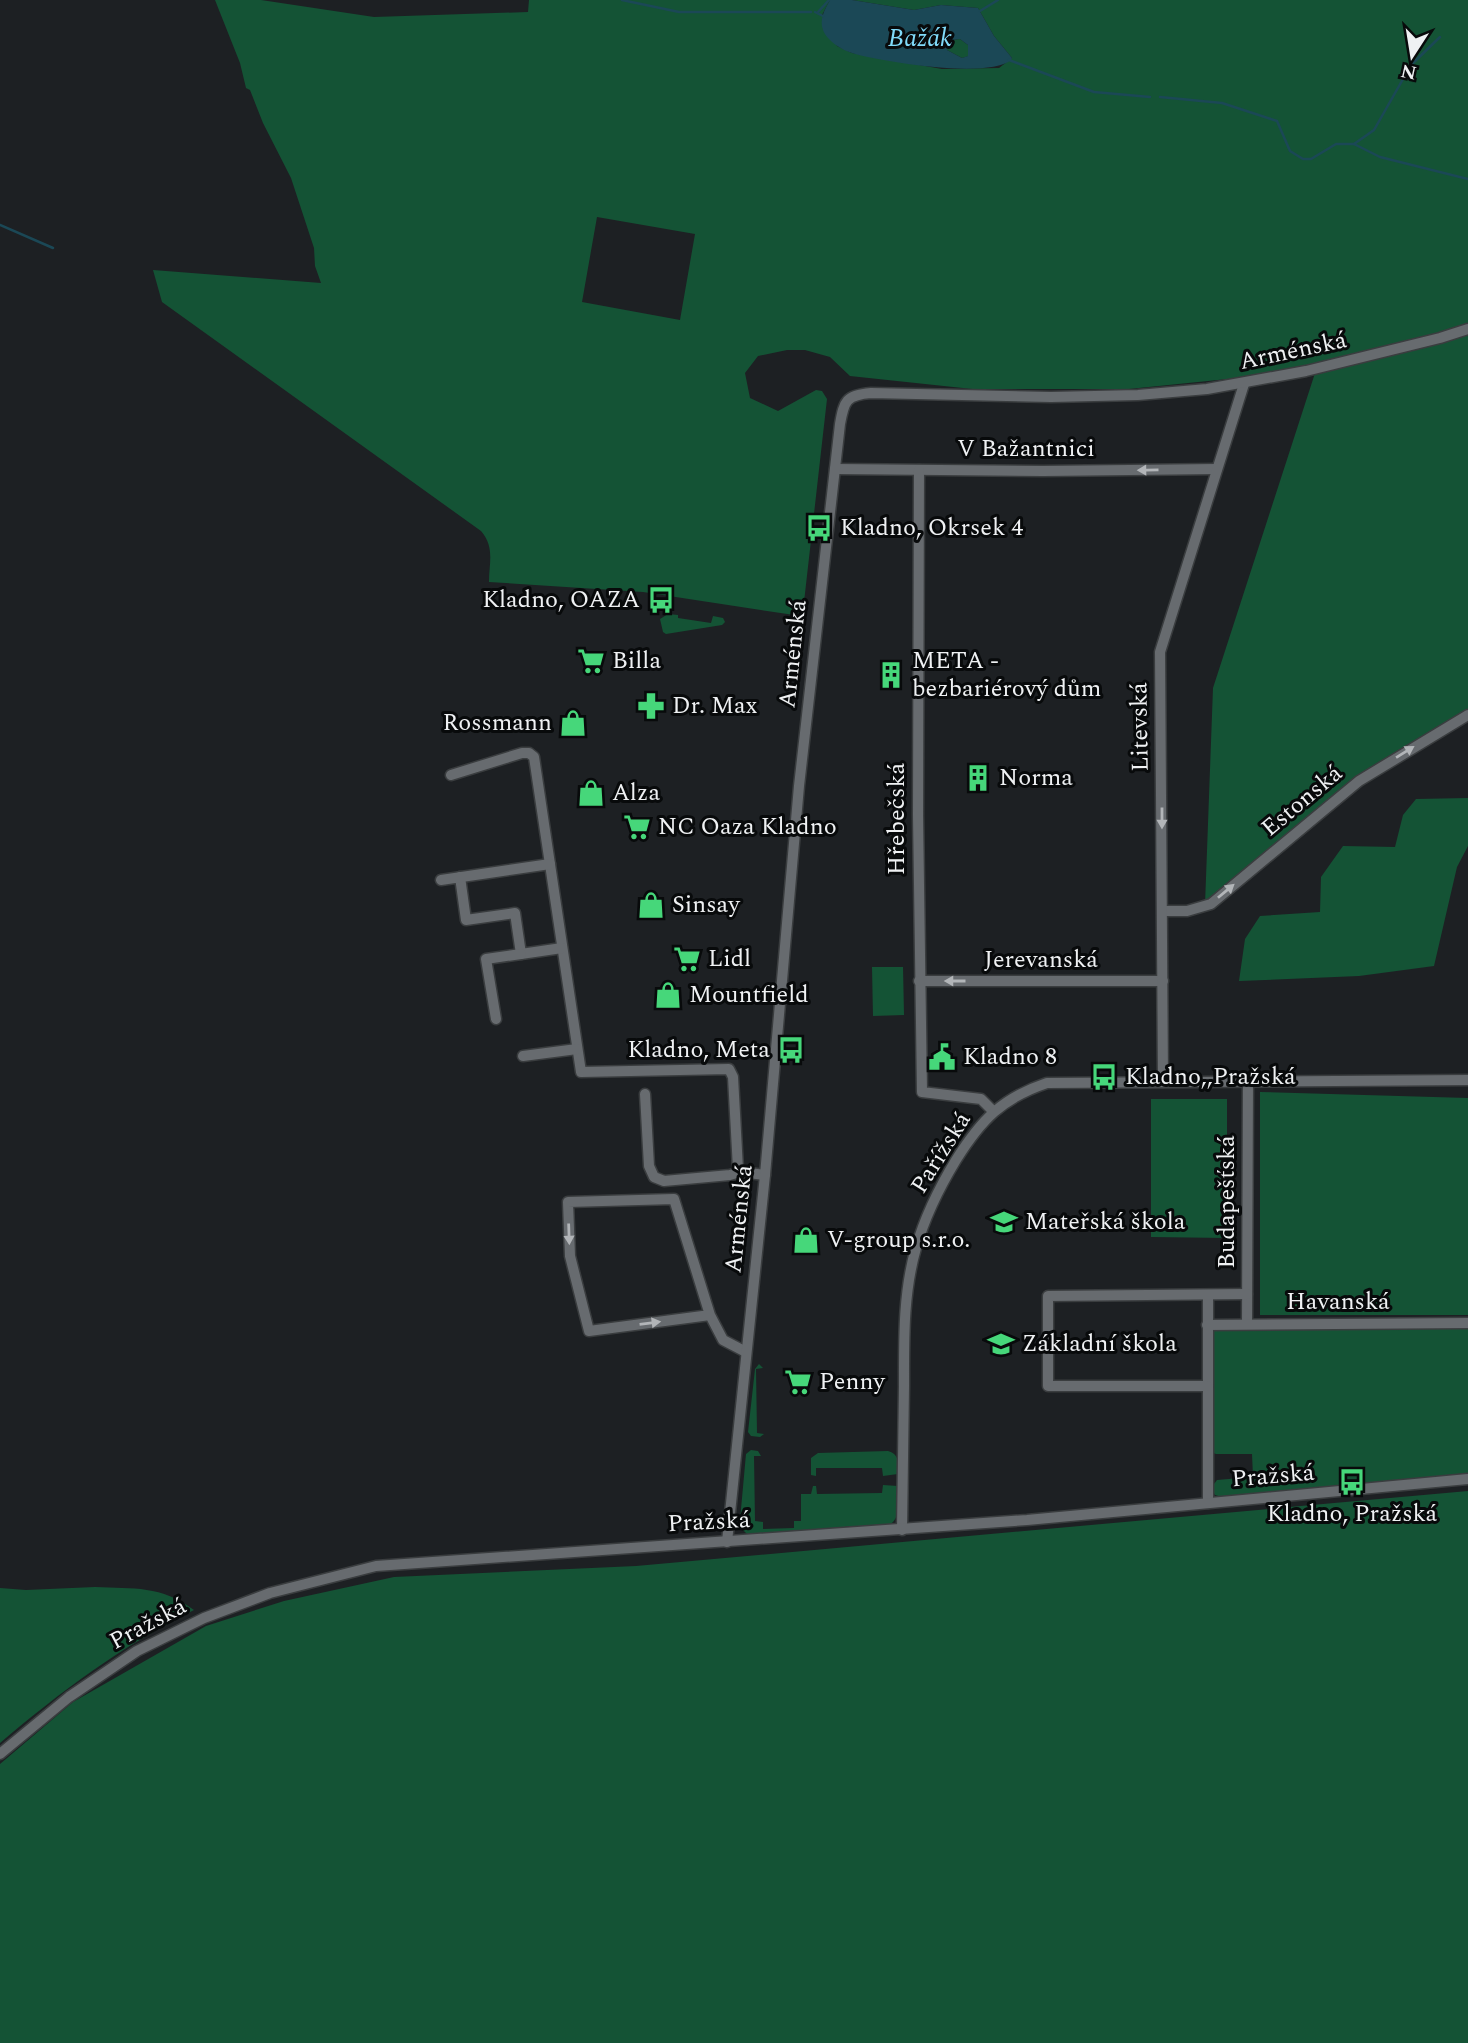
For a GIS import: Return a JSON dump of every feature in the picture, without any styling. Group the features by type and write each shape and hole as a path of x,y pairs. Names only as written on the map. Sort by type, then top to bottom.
{"street":[{"name":"Arménská","path":"727,1542 765,1175 799,786 842,409 848,399 856,394 877,393 1027,398 1185,392 1244,384 1427,342 1468,329"},
{"name":"Litevská","path":"1163,1082 1160,652 1244,384"},
{"name":"V Bažantnici","path":"835,468 1043,471 1217,469"},
{"name":"Hřebečská","path":"919,470 919,981 922,1092 981,1099 993,1111"},
{"name":"Estonská","path":"1163,911 1187,911 1211,904 1359,781 1468,715"},
{"path":"451,775 522,753 529,753 534,757 580,1072 729,1069 733,1077 740,1172"},
{"path":"441,880 550,864"},
{"path":"460,877 466,920 515,913 521,954"},
{"path":"495,1019 486,959 562,948"},
{"name":"Jerevanská","path":"919,981 1163,981"},
{"path":"523,1056 577,1049"},
{"name":"Pařížská","path":"902,1530 904,1336 906,1297 916,1248 936,1193 965,1145 993,1111 1022,1091 1047,1083 1468,1080"},
{"name":"Budapešťská","path":"1247,1323 1248,1081"},
{"path":"645,1094 649,1166 654,1177 664,1181 740,1172 765,1175"},
{"path":"710,1315 589,1331 570,1256 568,1202 674,1199 710,1315 723,1340 746,1352"},
{"path":"1207,1386 1048,1386 1048,1296 1247,1294"},
{"path":"1208,1296 1208,1503"},
{"name":"Havanská","path":"1207,1325 1468,1323"},
{"name":"Pražská","path":"0,1754 69,1697 137,1651 204,1618 270,1593 376,1566 917,1529 1468,1479"}],"green space":[{"path":"215,0 261,0 374,17 528,12 529,0 830,0 822,15 837,46 852,53 942,69 999,68 1012,58 994,36 978,8 941,5 914,10 852,0 1468,0 1468,712 1358,777 1205,905 1213,688 1316,370 1129,389 972,389 850,376 830,357 805,350 787,350 758,356 745,373 750,398 778,411 816,390 822,391 827,399 803,611 794,615 643,592 489,582 490,549 481,531 162,302 153,270 321,283 315,266 314,248 291,178 263,123 250,90 246,88 240,63","holes":["597,217 695,234 680,320 582,302"]},
{"path":"960,39 968,45 969,56 962,58 947,50 947,44"},
{"path":"668,614 711,623 713,616 723,618 725,622 722,625 666,634 660,619"},
{"path":"1468,798 1468,846 1457,867 1434,966 1359,976 1239,981 1245,939 1260,916 1320,912 1321,877 1343,846 1395,847 1403,815 1416,799"},
{"path":"872,967 903,967 904,1015 873,1016"},
{"path":"1260,1092 1468,1098 1468,1315 1260,1315"},
{"path":"1151,1099 1227,1099 1227,1238 1151,1237"},
{"path":"1468,1325 1468,1473 1222,1497 1215,1495 1211,1488 1217,1480 1253,1477 1252,1454 1211,1452 1208,1340 1214,1329"},
{"path":"759,1364 763,1368 756,1369 757,1433 764,1434 760,1437 751,1436 748,1432 755,1369"},
{"path":"751,1450 758,1451 761,1456 754,1456 755,1521 763,1522 763,1529 794,1528 794,1521 801,1521 801,1494 811,1494 813,1486 816,1486 817,1494 882,1493 883,1485 898,1486 895,1520 883,1528 851,1526 810,1535 749,1536 743,1530 740,1520 746,1454"},
{"path":"888,1451 896,1457 898,1474 883,1476 882,1468 816,1468 816,1476 811,1475 811,1458 818,1453"},
{"path":"1468,1491 1468,2043 0,2043 0,1764 73,1702 206,1626 284,1601 394,1577 636,1566"},
{"path":"95,1587 158,1592 194,1610 142,1638 93,1670 0,1743 0,1588 26,1590"}],"water":[{"name":"Bažák","path":"830,0 852,0 914,10 941,5 978,8 994,36 1012,58 999,66 958,69 886,61 852,53 835,44 823,30 822,18","holes":["960,39 968,45 968,56 962,58 947,50 947,44 952,40"]}],"waterway":[{"path":"622,0 679,12 811,12"},
{"path":"818,12 829,0"},
{"path":"980,11 998,0"},
{"path":"815,12 823,16"},
{"path":"1354,144 1374,130 1411,65 1440,37"},
{"path":"1009,60 1094,92 1150,97"},
{"path":"1160,97 1222,103 1277,121 1290,151 1303,159 1311,159 1336,144 1354,144 1380,157 1468,179"},
{"path":"0,225 53,248"}],"place":[{"name":"Kladno, Okrsek 4","path":"819,528"},
{"name":"Kladno, OAZA","path":"661,600"},
{"name":"Billa","path":"591,661"},
{"name":"META - bezbariérový dům","path":"891,675"},
{"name":"Dr. Max","path":"651,706"},
{"name":"Rossmann","path":"573,723"},
{"name":"Norma","path":"978,778"},
{"name":"Alza","path":"591,793"},
{"name":"NC Oaza Kladno","path":"637,827"},
{"name":"Sinsay","path":"651,905"},
{"name":"Lidl","path":"687,959"},
{"name":"Mountfield","path":"668,995"},
{"name":"Kladno, Meta","path":"791,1050"},
{"name":"Kladno 8","path":"942,1057"},
{"name":"Kladno,,Pražská","path":"1104,1077"},
{"name":"Mateřská škola","path":"1004,1222"},
{"name":"V-group s.r.o.","path":"806,1240"},
{"name":"Základní škola","path":"1001,1344"},
{"name":"Penny","path":"798,1382"},
{"name":"Kladno, Pražská","path":"1352,1482"}]}
